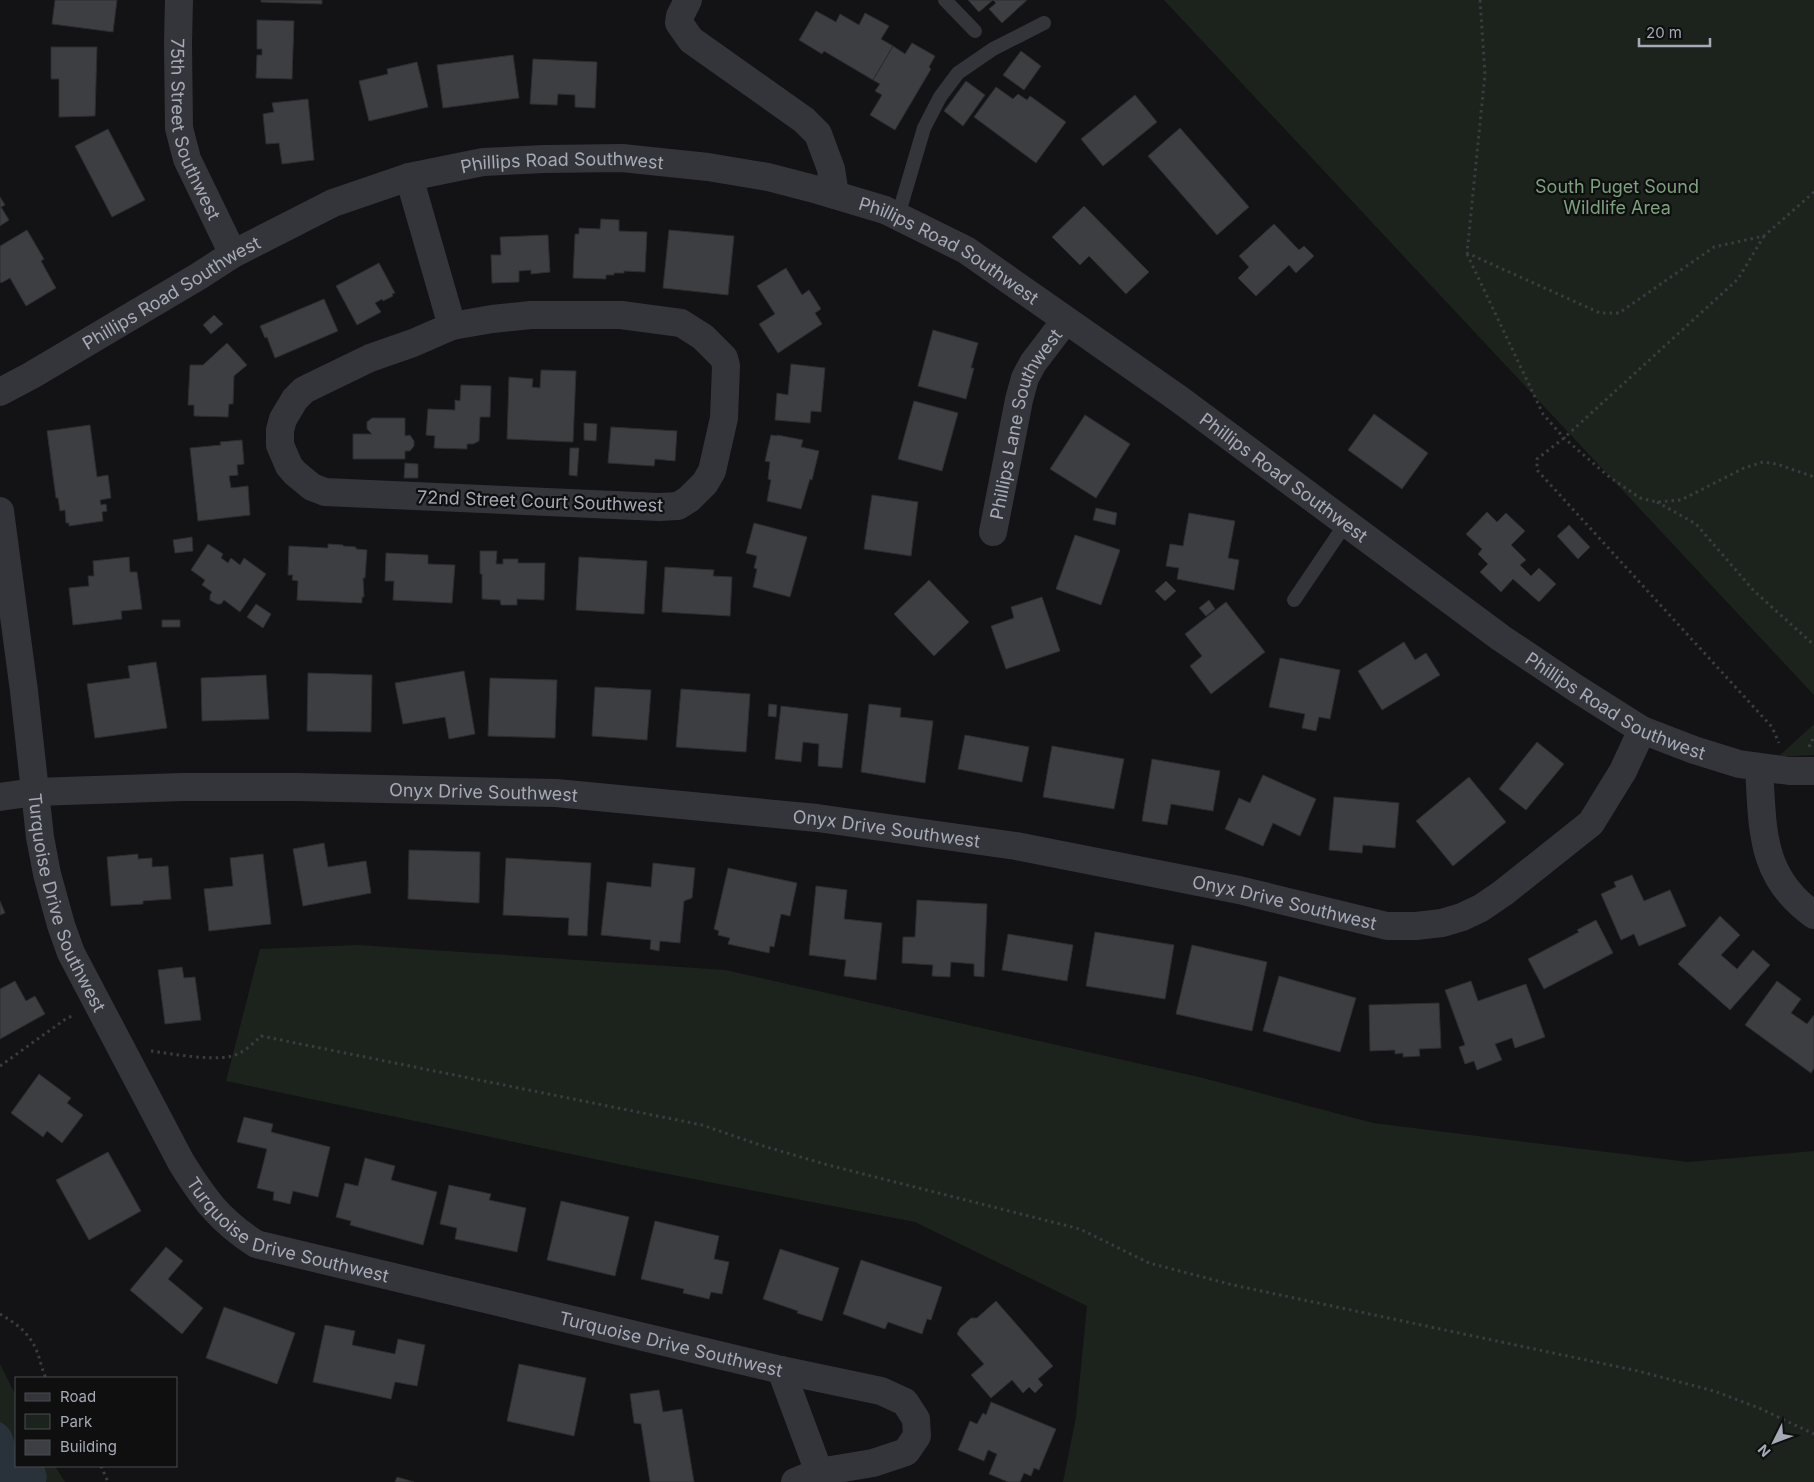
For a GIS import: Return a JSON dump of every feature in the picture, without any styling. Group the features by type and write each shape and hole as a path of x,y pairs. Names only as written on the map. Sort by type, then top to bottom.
{"street":[{"name":"75th Street Southwest","path":"179,0 179,128 187,160 233,254"},
{"path":"684,8 679,23 691,40 804,120 818,134 831,169 835,195"},
{"name":"Phillips Road Southwest","path":"0,392 32,375 233,254 333,203 409,178 483,162 622,158 708,167 760,176 886,210 966,250 1049,306 1065,321 1179,399 1501,638 1642,730 1738,764 1759,768 1802,771"},
{"path":"409,178 452,326"},
{"name":"72nd Street Court Southwest","path":"531,315 620,315 681,324 703,337 724,358 726,366 724,418 712,470 705,483 689,500 678,506 659,508 325,492 312,487 295,473 282,453 280,430 283,419 295,399 304,390 370,358 413,343 452,326 531,315"},
{"name":"Phillips Lane Southwest","path":"993,532 1025,378 1033,362 1065,321"},
{"name":"Turquoise Drive Southwest","path":"0,511 6,603 47,874 60,924 71,953 181,1162 198,1190 215,1212 237,1232 256,1244 781,1370 881,1391 905,1402 916,1419 917,1436 906,1452 873,1463 807,1477"},
{"name":"Onyx Drive Southwest","path":"0,797 35,792 182,787 298,787 556,793 818,818 1016,846 1239,890 1387,926 1416,926 1442,924 1481,908 1591,823 1623,771 1642,730"},
{"path":"1759,768 1762,823 1767,854 1780,880 1802,907 1814,915"},
{"path":"781,1370 807,1477"}],"lane":[{"path":"945,0 974,31"},
{"path":"898,216 924,128 940,97 958,73 993,49 1044,22"},
{"path":"1294,600 1346,523"}],"path":[{"path":"1480,0 1486,74 1467,253 1543,414 1564,438 1608,476 1640,498 1657,502 1696,524 1754,591 1814,645"},
{"path":"1802,771 1772,727 1537,470 1537,459 1564,438 1738,278 1764,236 1814,192"},
{"path":"1467,253 1600,313 1619,313 1714,247 1764,236"},
{"path":"1657,502 1681,500 1744,468 1763,462 1778,464 1814,477"},
{"path":"0,1066 67,1018 99,1006"},
{"path":"120,1047 205,1057 232,1056 248,1048 261,1036 702,1125 760,1146 828,1165 1080,1228 1150,1263 1233,1285 1638,1371 1714,1391 1759,1408 1814,1434"},
{"path":"0,1314 15,1323 31,1340 46,1377"},
{"path":"101,1467 108,1482"}],"green space":[{"name":"South Puget Sound Wildlife Area","path":"1164,0 1814,0 1814,695"},
{"path":"1814,724 1814,755 1778,757"},
{"path":"358,945 725,970 1203,1078 1373,1123 1688,1162 1814,1151 1814,1482 1063,1482 1076,1417 1087,1306 915,1222 637,1168 226,1081 260,949"},
{"path":"0,1364 15,1394 15,1467 56,1467 65,1482 0,1482"}],"shaded area":[{"path":"0,1422 9,1430 14,1441 15,1467 44,1467 47,1476 46,1482 0,1482"}],"building":[{"path":"55,0 117,0 113,32 52,24"},
{"path":"261,0 322,0 322,4 261,2"},
{"path":"968,0 993,0 979,12"},
{"path":"993,0 1027,0 1002,23 989,9 996,3"},
{"path":"816,11 836,22 840,14 859,25 865,13 889,26 881,39 893,46 873,80 824,51 822,54 799,40"},
{"path":"257,20 294,21 292,79 256,78 257,55 262,55 262,49 257,49"},
{"path":"912,43 935,56 929,67 931,69 895,130 870,115 882,95 875,91 880,84 873,80 893,46 905,54"},
{"path":"51,47 97,47 95,116 59,117 59,79 51,79"},
{"path":"1021,51 1041,66 1024,90 1003,75"},
{"path":"513,55 519,98 443,108 437,65"},
{"path":"533,59 597,62 595,108 575,107 575,95 558,94 557,105 530,104"},
{"path":"417,62 428,107 369,121 359,81 388,74 387,69"},
{"path":"966,81 985,95 963,126 944,111"},
{"path":"996,87 1013,99 1018,94 1027,100 1030,96 1066,122 1036,163 974,117"},
{"path":"1135,95 1157,122 1103,166 1081,139"},
{"path":"308,99 314,160 282,164 279,143 266,144 263,114 274,112 272,103"},
{"path":"1180,128 1249,207 1217,235 1148,156"},
{"path":"108,129 145,200 112,217 75,146"},
{"path":"0,197 5,205 1,207 9,220 0,226"},
{"path":"1084,206 1149,272 1126,294 1089,256 1080,265 1052,237"},
{"path":"601,219 619,220 619,231 647,232 645,272 624,271 624,273 606,275 606,279 573,278 575,234 579,234 579,228 600,229"},
{"path":"1274,224 1299,250 1304,246 1314,256 1296,273 1289,265 1256,296 1238,278 1249,267 1239,256"},
{"path":"27,230 44,259 41,261 56,288 26,306 10,278 1,283 0,281 0,246"},
{"path":"669,230 734,236 728,295 663,288"},
{"path":"548,235 550,272 531,274 531,270 519,271 519,282 492,283 491,255 501,255 500,237"},
{"path":"379,263 395,293 383,301 382,299 375,303 381,312 357,325 336,286"},
{"path":"786,268 802,295 809,290 821,309 815,313 822,324 778,353 759,324 775,314 757,286"},
{"path":"324,299 338,331 275,358 267,337 265,338 260,326"},
{"path":"214,315 223,324 211,334 203,325"},
{"path":"933,330 978,343 971,368 974,368 966,399 918,386"},
{"path":"227,343 247,365 234,376 233,404 229,404 228,417 194,416 194,405 188,405 190,365 203,365"},
{"path":"791,364 825,368 821,412 811,411 810,423 775,420 777,393 788,395"},
{"path":"541,370 576,371 573,442 507,439 509,377 533,379 532,387 540,388"},
{"path":"461,385 491,386 490,417 480,417 479,441 467,444 467,449 434,448 435,436 426,435 428,409 455,410 455,400 460,401"},
{"path":"914,401 958,413 942,471 898,459"},
{"path":"1374,414 1428,453 1402,489 1348,450"},
{"path":"1085,415 1130,444 1096,498 1050,469"},
{"path":"372,418 405,418 405,436 410,435 414,441 414,446 410,451 405,451 405,459 353,459 353,434 372,434 367,429 367,422"},
{"path":"584,423 597,424 596,441 584,440"},
{"path":"90,425 97,477 108,475 111,498 100,500 101,505 106,504 107,511 102,512 103,521 69,526 69,523 66,523 65,510 60,511 58,498 56,498 47,431"},
{"path":"611,427 677,431 675,461 655,459 654,466 608,463"},
{"path":"771,435 803,440 801,447 819,451 812,480 810,479 801,509 767,501 771,480 768,479 770,462 765,461"},
{"path":"242,440 244,464 237,465 238,475 229,476 231,488 248,486 250,515 198,521 190,448 221,445 220,442"},
{"path":"570,448 579,448 577,476 569,475"},
{"path":"405,463 418,464 418,478 404,478"},
{"path":"872,495 918,502 911,556 864,549"},
{"path":"1096,508 1117,513 1115,525 1093,520"},
{"path":"1487,512 1497,522 1506,513 1525,531 1511,545 1526,560 1520,565 1531,576 1539,568 1556,584 1539,602 1513,579 1501,592 1480,572 1488,564 1478,554 1482,549 1466,534"},
{"path":"1189,513 1235,521 1228,558 1239,560 1234,590 1177,579 1179,568 1166,566 1170,544 1183,546"},
{"path":"754,523 807,537 790,597 753,587 757,569 754,568 757,556 746,553"},
{"path":"1569,525 1590,547 1578,559 1557,536"},
{"path":"1075,535 1120,550 1101,605 1056,589"},
{"path":"192,537 193,551 175,553 173,540"},
{"path":"208,544 223,554 221,558 228,563 231,558 240,565 244,558 266,574 240,612 224,600 221,604 217,604 210,600 212,592 202,585 205,580 191,570"},
{"path":"328,544 367,550 362,603 297,600 298,581 292,580 293,575 288,575 289,546 328,548"},
{"path":"480,551 497,551 496,564 503,564 503,559 518,559 518,563 545,563 544,600 517,599 517,605 501,605 500,600 482,599"},
{"path":"386,553 428,555 428,564 455,565 452,603 393,600 394,581 385,581"},
{"path":"129,557 130,572 137,572 142,609 121,611 122,619 73,625 69,588 89,586 88,576 94,576 93,561"},
{"path":"579,557 647,561 644,614 576,610"},
{"path":"665,567 714,570 713,576 732,577 730,616 662,612"},
{"path":"929,580 969,622 934,656 894,614"},
{"path":"1166,581 1176,591 1165,601 1155,591"},
{"path":"1042,597 1060,651 1006,669 991,626 1014,618 1011,607"},
{"path":"1209,600 1215,609 1206,616 1199,608"},
{"path":"1226,602 1265,652 1211,694 1190,666 1202,656 1185,634"},
{"path":"256,604 271,614 263,628 247,617"},
{"path":"162,620 180,620 180,627 162,627"},
{"path":"1404,642 1415,660 1426,653 1440,675 1382,710 1358,671"},
{"path":"1280,658 1340,670 1330,719 1319,717 1316,731 1302,728 1305,714 1269,707"},
{"path":"156,662 167,728 95,738 87,684 130,678 128,666"},
{"path":"464,671 475,734 449,739 445,717 403,724 395,683"},
{"path":"308,673 372,675 371,732 307,731"},
{"path":"266,675 269,719 202,721 201,678"},
{"path":"490,678 557,680 555,738 488,736"},
{"path":"595,687 651,690 647,740 592,736"},
{"path":"681,689 750,694 746,752 676,747"},
{"path":"769,704 777,705 776,717 768,716"},
{"path":"869,704 901,708 900,717 933,721 925,783 861,772"},
{"path":"781,706 848,714 842,768 818,766 819,744 803,742 801,762 775,759"},
{"path":"965,735 1029,747 1022,782 958,769"},
{"path":"1537,742 1564,764 1526,810 1499,789"},
{"path":"1052,746 1124,759 1114,809 1043,797"},
{"path":"1152,759 1220,771 1213,811 1171,804 1167,825 1142,821"},
{"path":"1263,775 1316,799 1300,836 1273,823 1263,846 1225,829 1239,798 1250,803"},
{"path":"1469,777 1506,822 1453,866 1416,821"},
{"path":"1334,797 1399,803 1395,848 1363,845 1362,853 1329,850"},
{"path":"324,843 328,867 366,861 371,893 303,906 293,849"},
{"path":"409,850 480,852 479,903 408,899"},
{"path":"138,854 138,859 152,858 152,867 168,866 171,899 143,901 143,904 111,906 107,857"},
{"path":"263,854 271,924 209,931 204,889 233,886 230,858"},
{"path":"506,858 591,863 587,936 568,935 569,918 503,915"},
{"path":"653,863 695,868 692,898 684,901 680,943 660,941 659,951 650,949 651,940 601,935 607,882 651,887"},
{"path":"728,868 797,883 790,916 781,914 774,947 770,946 769,953 728,944 730,938 718,935 719,931 714,929"},
{"path":"1632,875 1644,901 1670,890 1686,926 1639,946 1634,934 1621,940 1601,894 1616,887 1614,882"},
{"path":"816,886 847,890 844,919 882,923 876,980 844,976 846,960 809,955"},
{"path":"917,900 987,904 984,977 974,976 974,964 951,962 950,977 932,976 933,965 902,963 903,937 915,937"},
{"path":"0,901 5,913 0,915"},
{"path":"1720,916 1740,935 1721,955 1737,969 1753,950 1770,965 1730,1010 1678,964"},
{"path":"1596,920 1613,953 1544,989 1528,959 1579,932 1577,930"},
{"path":"1095,932 1174,945 1165,999 1086,986"},
{"path":"1008,934 1073,945 1067,981 1002,970"},
{"path":"1192,945 1267,962 1252,1031 1176,1014"},
{"path":"182,967 184,978 195,977 201,1020 165,1024 158,970"},
{"path":"1279,976 1356,998 1340,1052 1263,1031"},
{"path":"15,981 26,1001 35,996 45,1014 0,1039 0,989"},
{"path":"1471,981 1478,1001 1526,984 1545,1037 1515,1048 1512,1038 1495,1044 1502,1060 1477,1070 1474,1061 1465,1064 1459,1047 1465,1045 1445,990"},
{"path":"1777,981 1801,999 1791,1013 1807,1024 1814,1015 1814,1068 1811,1073 1745,1025"},
{"path":"1439,1003 1441,1048 1419,1049 1420,1056 1403,1057 1403,1053 1395,1054 1395,1050 1370,1051 1369,1005"},
{"path":"39,1074 71,1098 67,1103 83,1115 62,1143 47,1131 43,1137 11,1113"},
{"path":"244,1117 273,1124 271,1132 330,1147 318,1197 293,1191 290,1204 273,1200 274,1192 257,1188 267,1149 237,1142"},
{"path":"108,1152 141,1211 89,1240 56,1180"},
{"path":"365,1158 395,1166 391,1180 437,1192 423,1245 350,1225 351,1221 336,1217 345,1183 358,1186"},
{"path":"449,1185 491,1194 489,1200 526,1208 517,1252 455,1239 457,1228 440,1224"},
{"path":"561,1201 629,1217 615,1276 547,1260"},
{"path":"655,1221 719,1236 714,1259 729,1262 722,1294 711,1292 709,1299 683,1293 684,1289 641,1279"},
{"path":"166,1247 183,1261 168,1279 203,1308 182,1334 130,1290"},
{"path":"780,1249 839,1268 822,1321 763,1299"},
{"path":"861,1260 942,1287 931,1320 927,1319 922,1334 888,1322 885,1329 843,1314"},
{"path":"996,1301 1053,1366 1038,1379 1043,1385 1035,1393 1029,1387 1023,1393 1012,1380 991,1398 971,1375 984,1364 957,1334 960,1328 971,1318 977,1318"},
{"path":"224,1307 295,1333 277,1384 206,1358"},
{"path":"325,1325 355,1331 352,1345 395,1354 398,1339 425,1345 417,1386 395,1382 391,1399 313,1382"},
{"path":"519,1364 586,1378 574,1436 507,1421"},
{"path":"659,1390 663,1412 682,1409 694,1482 650,1482 641,1424 634,1423 630,1394"},
{"path":"991,1402 1056,1429 1039,1470 1034,1468 1031,1476 1024,1473 1020,1482 1008,1482 989,1474 997,1454 988,1450 984,1461 958,1450 970,1421 977,1424 983,1413 986,1415"},
{"path":"397,1477 414,1482 395,1482"}]}
